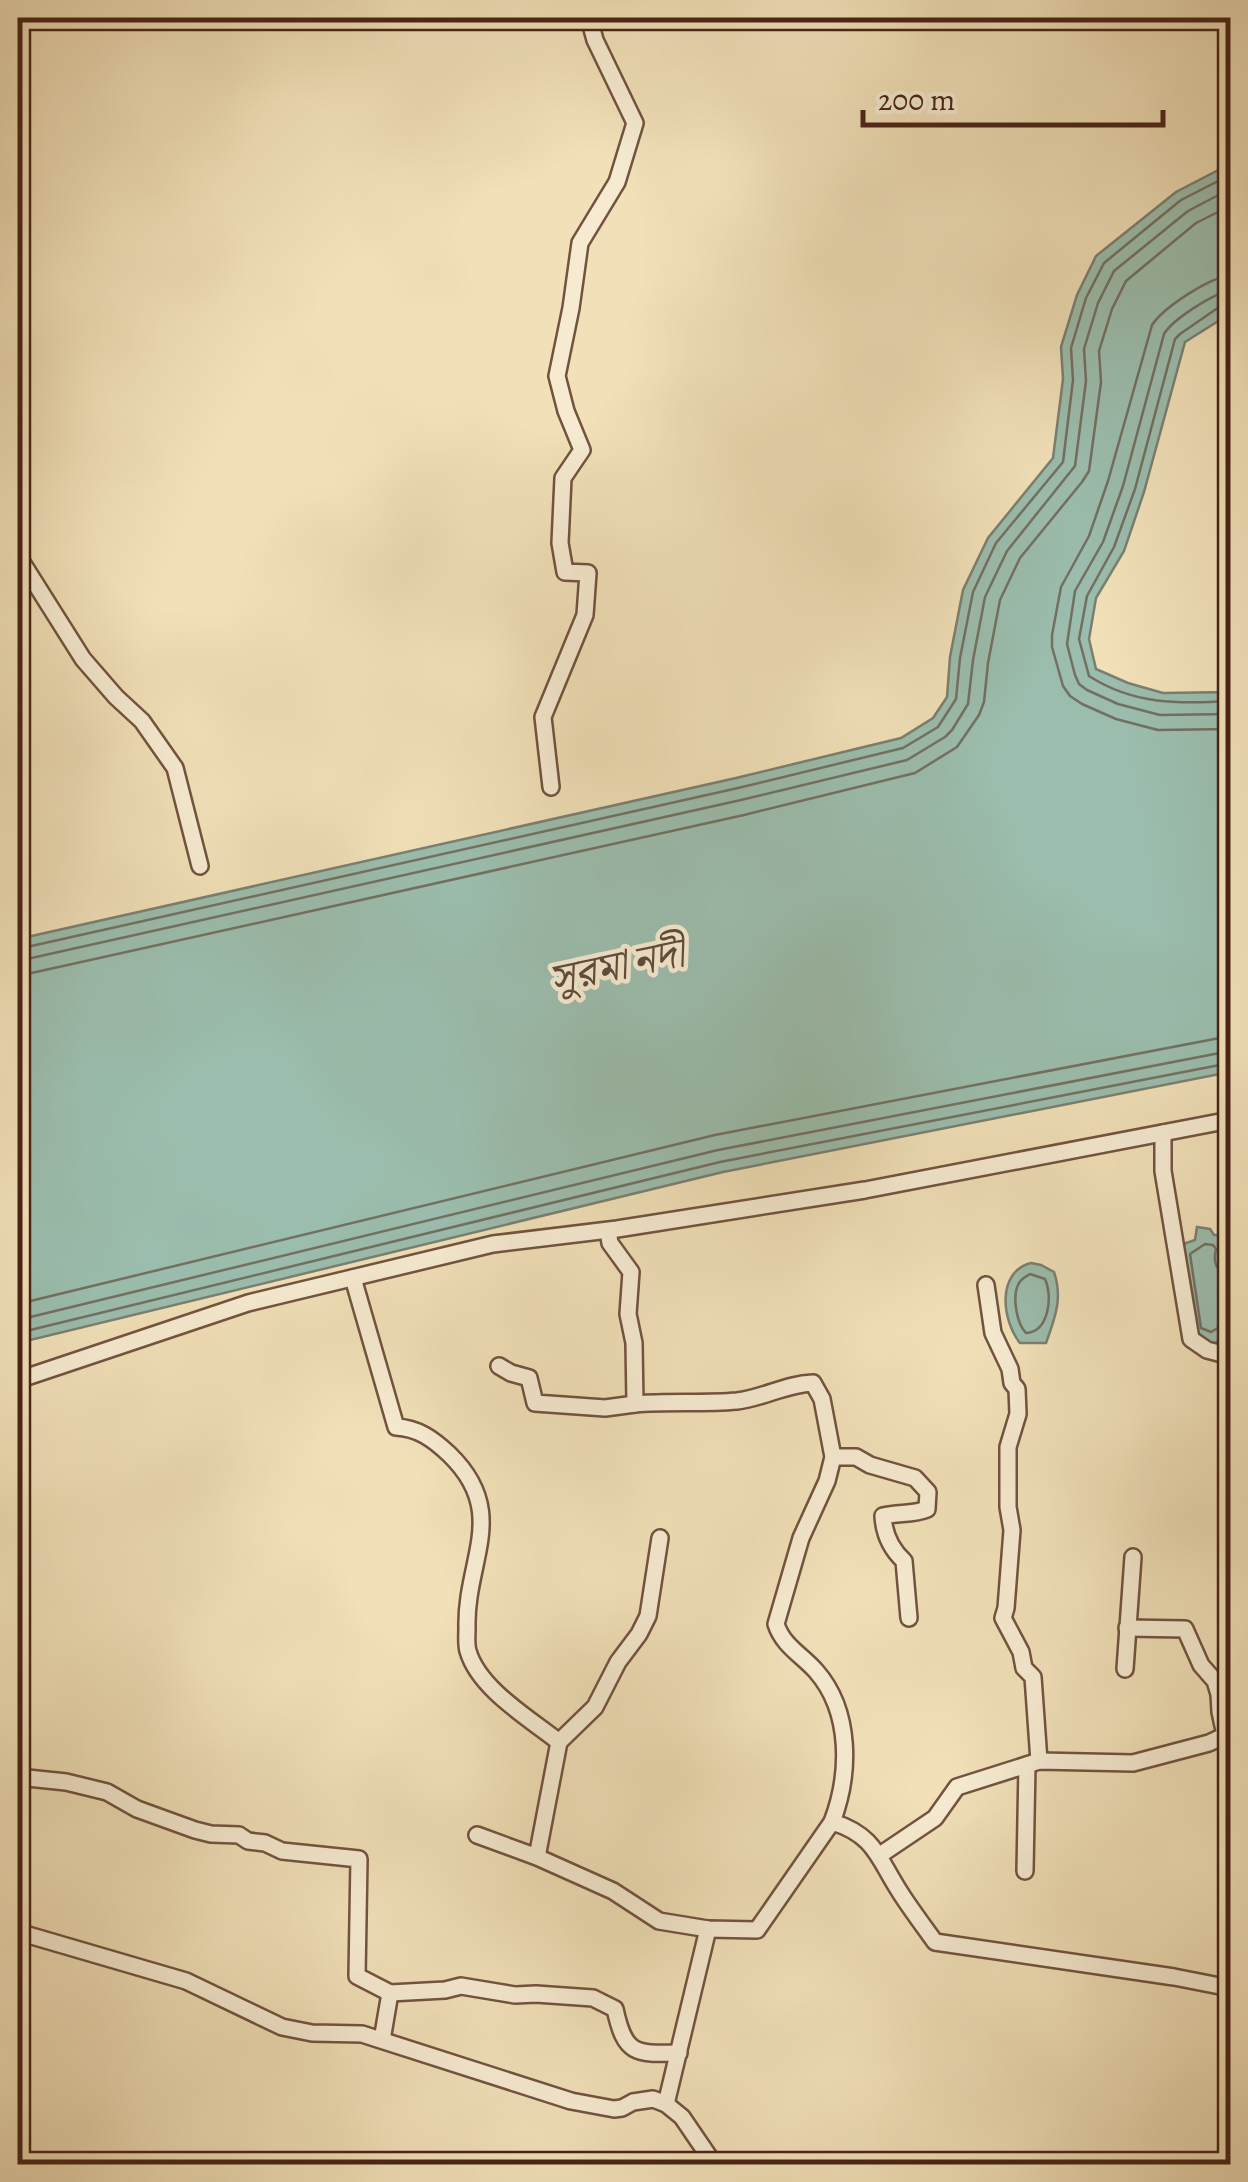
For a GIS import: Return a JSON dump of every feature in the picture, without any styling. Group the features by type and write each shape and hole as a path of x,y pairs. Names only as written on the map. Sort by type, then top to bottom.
{"street":[{"path":"551,787 543,717 585,614 588,574 565,572 560,543 562,478 582,450 557,376 580,243 617,182 634,123 595,40 589,18"},
{"path":"18,556 83,658 142,721 175,768 200,866"},
{"path":"18,1380 248,1303 493,1244 865,1190 1230,1120"},
{"path":"1162,1133 1163,1170 1190,1338 1207,1350 1230,1356"},
{"path":"608,1230 610,1243 631,1272 628,1314 634,1342 636,1404"},
{"path":"353,1278 396,1427 410,1428 433,1439 456,1461 481,1502 481,1532 466,1611 468,1650 498,1695 559,1742"},
{"path":"986,1284 994,1334 1012,1383 1018,1389 1018,1414 1008,1447 1012,1530 1003,1618 1021,1652 1024,1668 1033,1677 1035,1731 1025,1872"},
{"path":"477,1835 614,1890 659,1921 708,1929 756,1930 832,1822 838,1807 846,1745 835,1701 817,1672 789,1648 776,1624 801,1538 827,1481 833,1457 822,1399 813,1383 793,1384 740,1400 670,1400 605,1408 535,1404 529,1378 499,1366"},
{"path":"833,1457 856,1457 915,1478 928,1492 927,1509 916,1514 883,1516 894,1552 904,1562 909,1618"},
{"path":"537,1857 559,1742 595,1707 618,1662 640,1634 648,1616 660,1538"},
{"path":"1125,1668 1133,1557"},
{"path":"880,1855 936,1818 957,1786 1033,1763 1133,1763 1209,1743 1228,1734 1214,1681 1201,1665 1186,1628 1127,1628"},
{"path":"18,1777 66,1782 107,1792 138,1809 211,1834 240,1835 282,1851 359,1859 357,1976 390,1993 461,1986 515,1995 593,1998 615,2009 624,2039 642,2054 678,2053"},
{"path":"832,1822 868,1842 880,1855 896,1887 936,1942 1174,1976 1230,1988"},
{"path":"666,2104 708,1929"},
{"path":"18,1932 186,1981 282,2026 312,2033 362,2034 571,2101 614,2109 653,2100 666,2104 682,2117 714,2164"},
{"path":"382,2040 390,1993"}],"water":[{"name":"সুরমা নদী","path":"1230,164 1230,309 1223,318 1185,342 1144,492 1124,551 1096,598 1089,639 1096,669 1128,683 1163,693 1230,692 1230,1072 723,1172 18,1343 18,939 736,778 901,738 933,718 947,697 963,590 988,538 1053,458 1063,379 1061,347 1077,295 1096,256 1176,192"},
{"path":"1197,1227 1210,1229 1214,1235 1226,1235 1230,1242 1224,1259 1230,1269 1230,1332 1214,1344 1192,1335 1180,1245 1195,1240"},
{"path":"1031,1263 1054,1272 1057,1281 1057,1308 1046,1343 1020,1343 1006,1310 1007,1286 1012,1276"}]}
